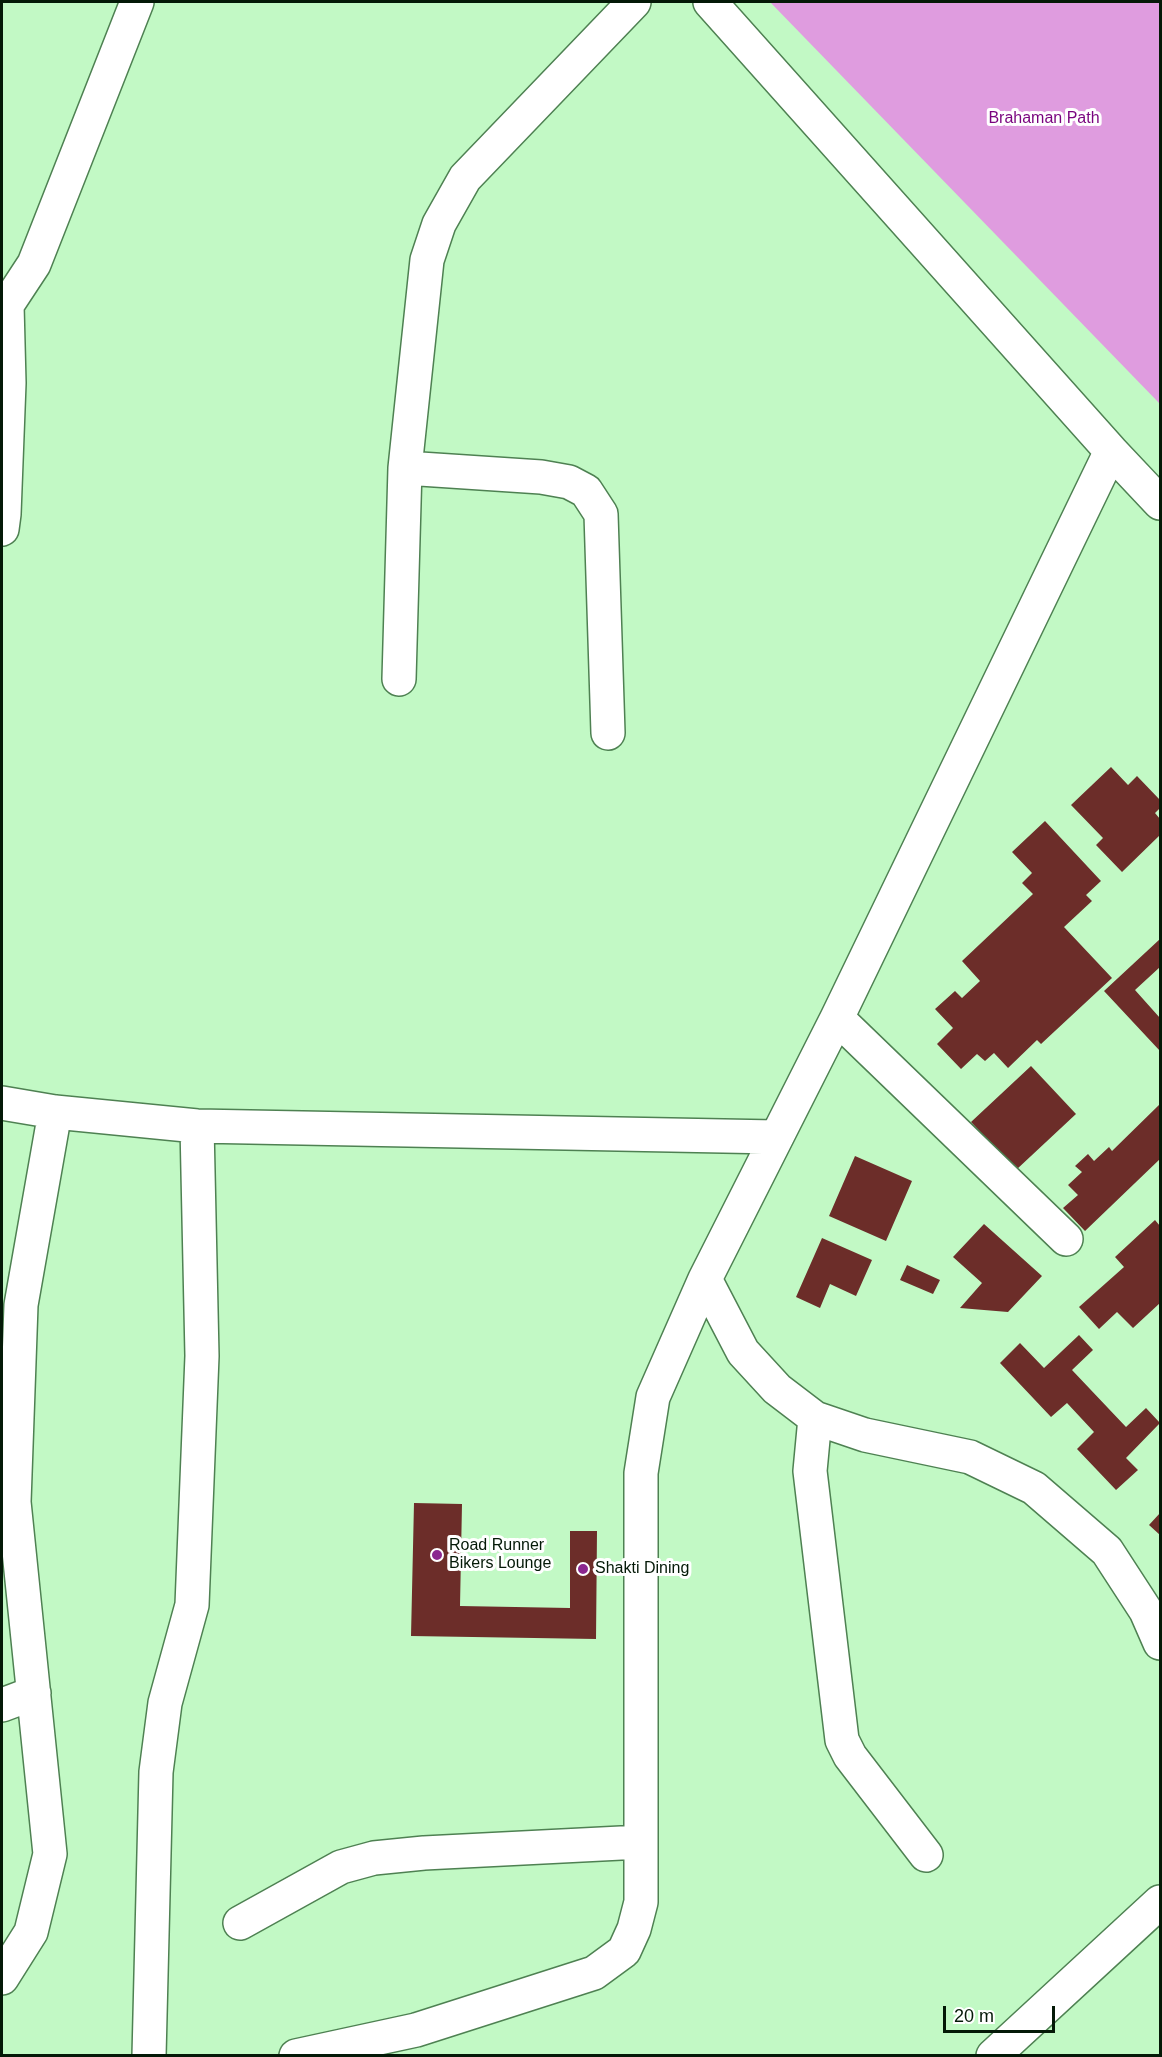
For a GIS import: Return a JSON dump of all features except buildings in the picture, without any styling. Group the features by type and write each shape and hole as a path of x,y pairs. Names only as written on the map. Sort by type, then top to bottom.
{"street":[{"path":"2,519 9,383 4,308 34,264 137,2"},
{"path":"399,679 405,468 427,260 439,224 465,178 634,2"},
{"path":"710,2 1111,451 1161,502"},
{"path":"296,2055 416,2030 594,1974 624,1951 634,1929 641,1902 641,1473 653,1397 705,1279 837,1018 1111,451"},
{"path":"405,468 541,477 569,482 586,492 601,514 608,733"},
{"path":"837,1018 1066,1239"},
{"path":"3,1097 55,1112 197,1126 776,1137"},
{"path":"2,1978 31,1932 50,1854 14,1502 20,1317 55,1112"},
{"path":"149,2055 156,1772 165,1703 192,1605 202,1356 197,1126"},
{"path":"705,1279 743,1352 777,1389 815,1418 865,1435 970,1457 1034,1488 1107,1551 1146,1611 1161,1643"},
{"path":"815,1418 810,1471 842,1740 850,1756 926,1855"},
{"path":"2,1705 34,1693"},
{"path":"240,1923 341,1867 374,1858 424,1852 641,1842"},
{"path":"993,2055 1161,1902"}],"green space":[{"name":"Brahaman Path","path":"770,2 1160,2 1160,404"}],"place":[{"name":"Road Runner Bikers Lounge","path":"437,1555"},
{"name":"Shakti Dining","path":"583,1569"}]}
